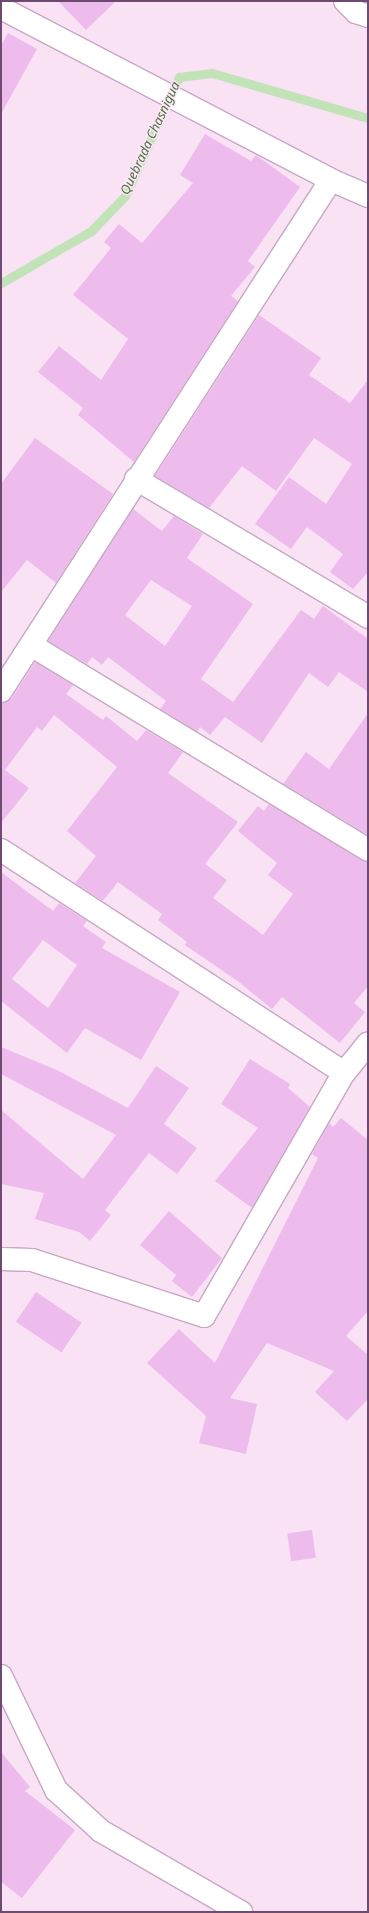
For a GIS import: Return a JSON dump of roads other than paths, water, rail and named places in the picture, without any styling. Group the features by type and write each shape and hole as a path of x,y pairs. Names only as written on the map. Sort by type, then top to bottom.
{"street":[{"path":"345,1 356,12 368,16"},
{"path":"1,8 330,180 368,196"},
{"path":"1,691 136,479 330,180"},
{"path":"136,479 368,617"},
{"path":"31,646 368,850"},
{"path":"1,850 344,1073"},
{"path":"1,1259 32,1260 204,1316 344,1073 368,1043"},
{"path":"1,1676 56,1790 101,1831 241,1912"}],"waterway":[{"name":"Quebrada Chasnigua","path":"1,283 91,231 125,196 179,77 212,73 368,118"}]}
